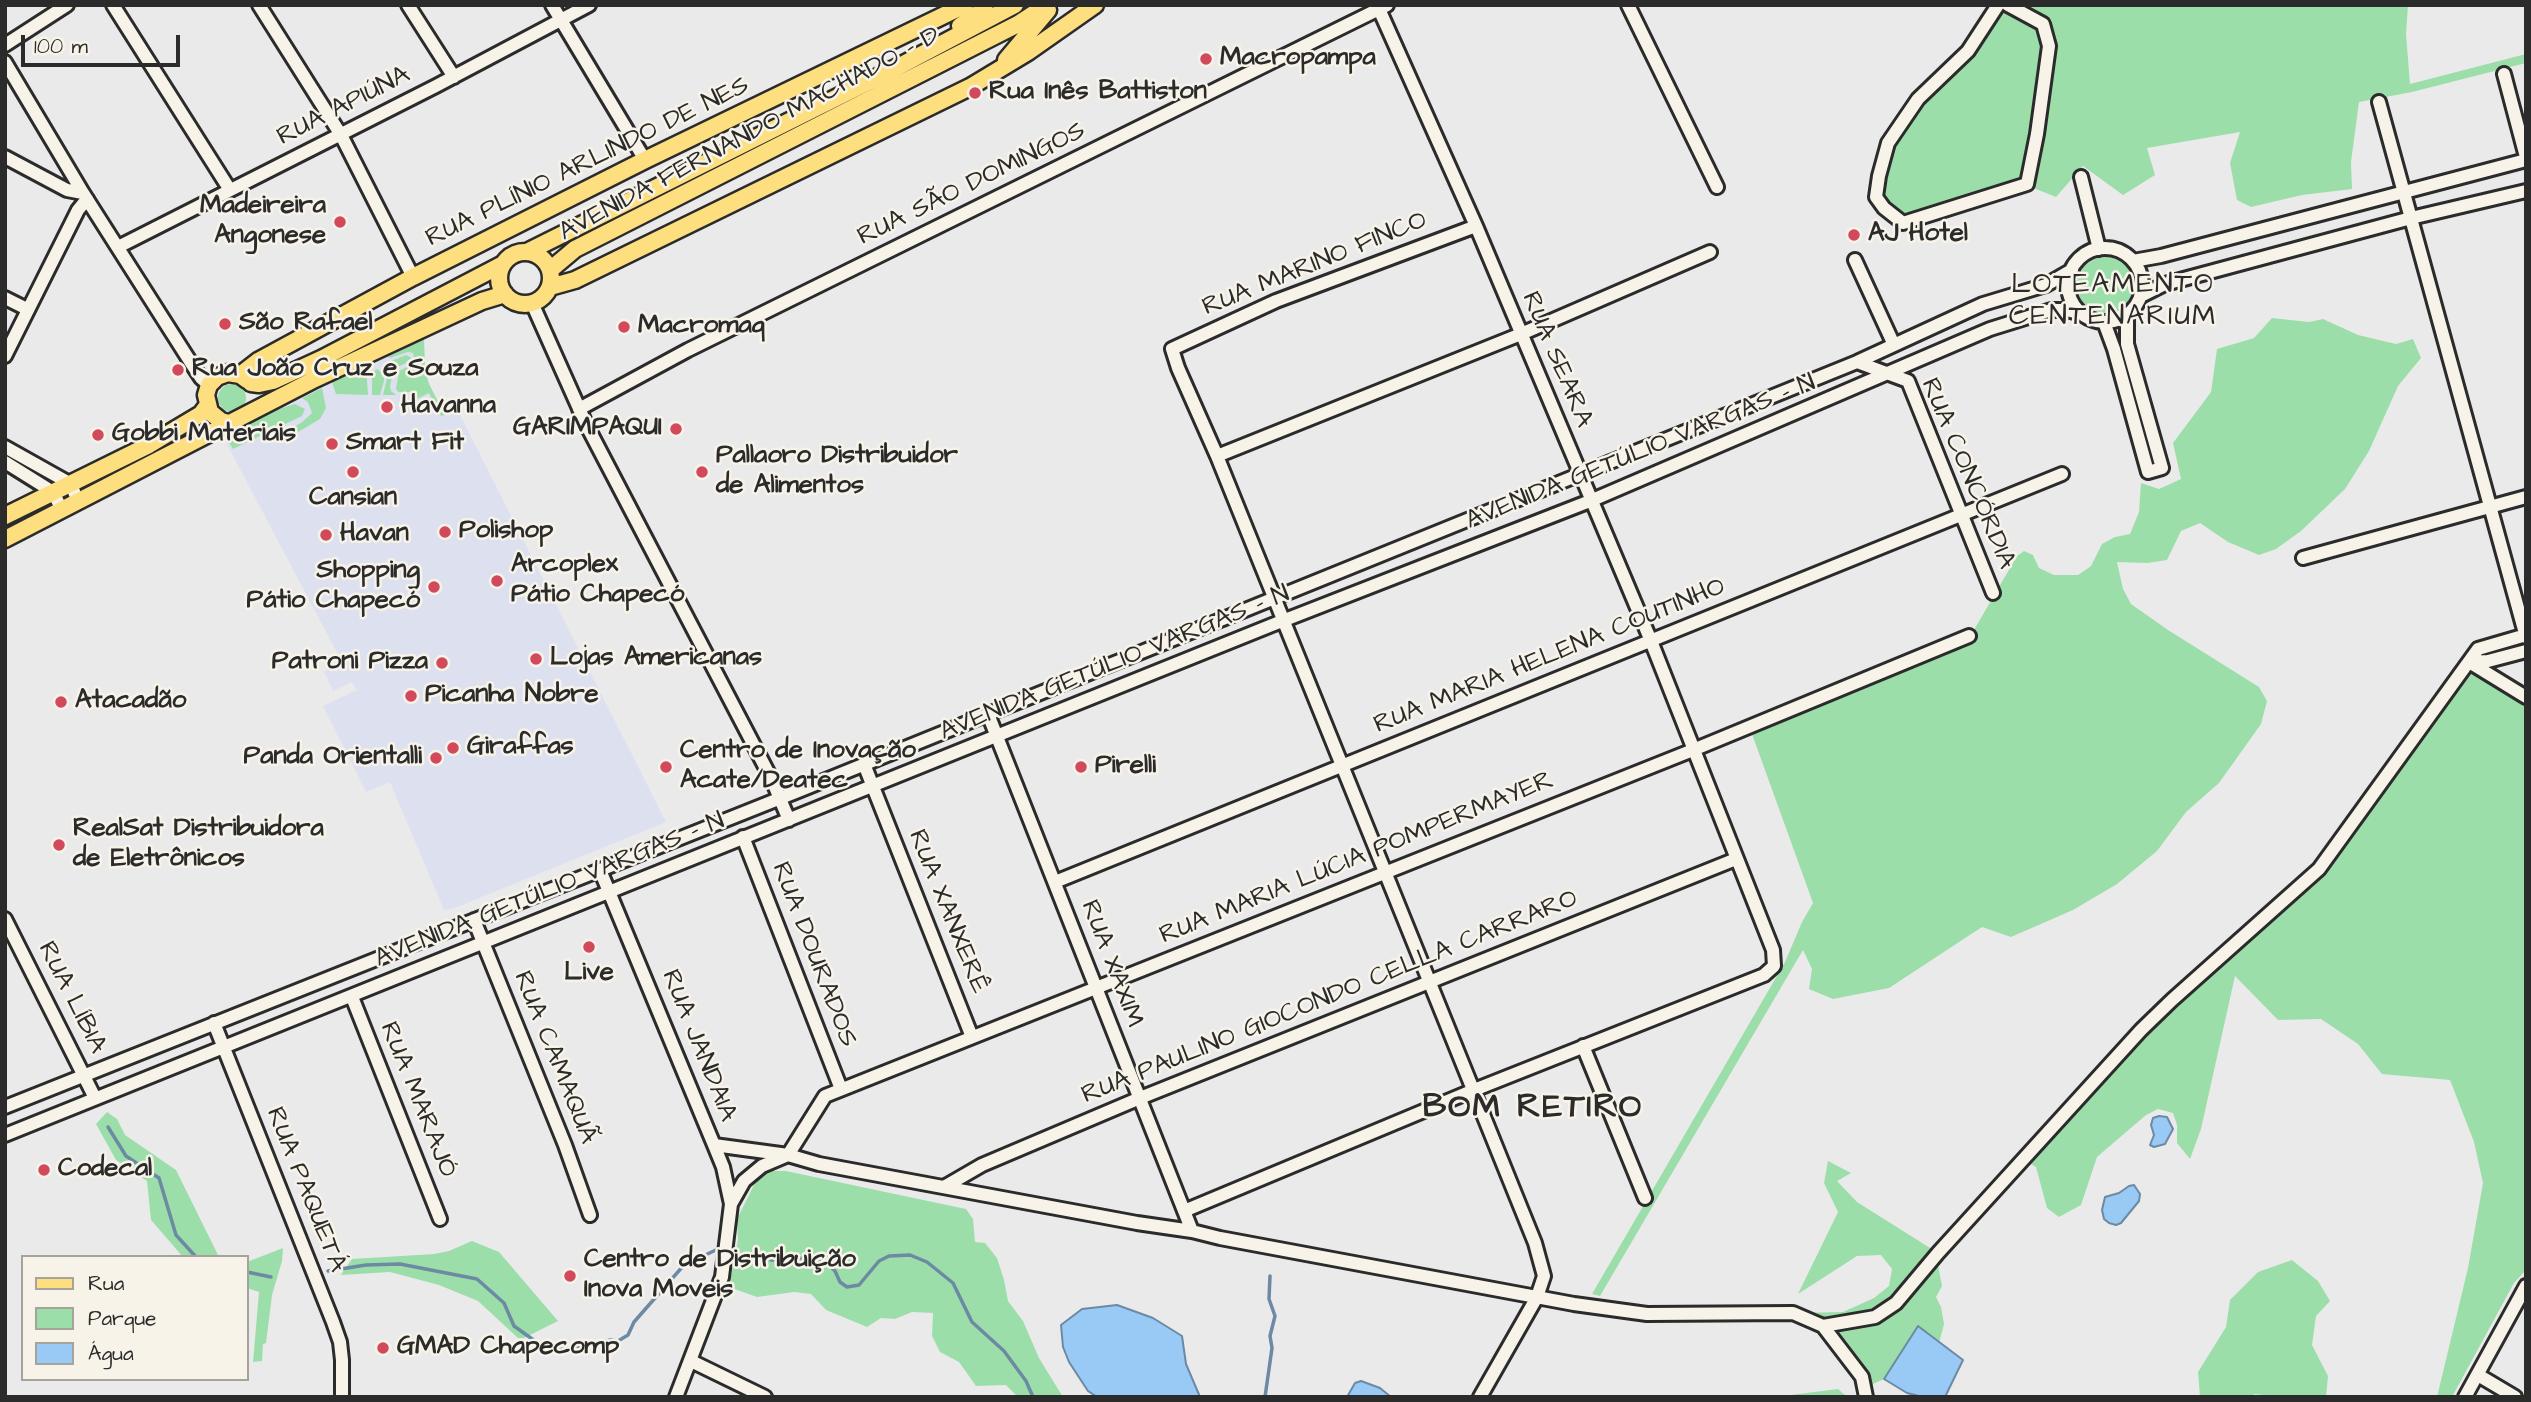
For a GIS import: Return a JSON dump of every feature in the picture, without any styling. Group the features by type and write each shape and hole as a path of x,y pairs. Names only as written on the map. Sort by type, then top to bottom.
{"main road":[{"name":"RUA PLÍNIO ARLINDO DE NES","path":"245,379 258,361 413,277 645,160 965,5"},
{"path":"894,69 912,52 941,38 979,13 985,5"},
{"name":"AVENIDA FERNANDO MACHADO - D","path":"529,251 894,69 1016,5"},
{"path":"998,70 1049,5"},
{"name":"AVENIDA FERNANDO MACHADO - D","path":"550,270 575,249 1018,24 1049,5"},
{"path":"550,287 575,280 970,87 1095,5"},
{"path":"228,423 215,417 207,405 209,386 217,377 228,373 259,384 273,381 503,264 514,254 529,251 542,257 550,270 550,287 546,294 532,303 518,303 505,294 499,279 503,264"},
{"path":"5,539 252,411 482,301 505,294"},
{"path":"245,379 256,397 252,411"},
{"path":"5,516 149,445 201,414 207,405"}],"street":[{"path":"5,45 67,5"},
{"path":"113,5 230,190"},
{"path":"259,5 341,135 413,277"},
{"path":"408,5 454,77"},
{"path":"552,5 645,160"},
{"name":"RUA APIÚNA","path":"118,247 454,77 589,5"},
{"path":"1628,5 1717,187"},
{"path":"1998,5 1968,51 1918,99 1888,142 1876,197 1884,208 1903,223 2027,184 2049,46 2043,24 2008,5"},
{"name":"RUA SEARA","path":"1383,7 1651,641 1773,950 1774,966 1764,975 1583,1046"},
{"name":"RUA SÃO DOMINGOS","path":"579,409 688,350 1383,7"},
{"path":"5,62 85,196 197,372 209,386"},
{"path":"2133,261 2404,194 2526,159 2504,74"},
{"path":"1823,1326 1875,1317 1896,1303 1938,1253 2141,1030 2319,869 2478,649 2526,636 2379,102"},
{"path":"5,157 67,190 85,196"},
{"path":"2081,177 2099,249"},
{"path":"2141,296 2165,284 2412,218 2526,191"},
{"path":"5,356 85,196"},
{"name":"RUA MARINO FINCO","path":"1217,456 1172,349 1276,301 1476,226"},
{"path":"2099,249 2111,249 2123,253 2133,261 2142,283 2141,296 2127,316 2104,323 2082,314 2074,305 2069,282 2078,260 2099,249"},
{"path":"1480,1397 1537,1297 1544,1276 1535,1243 1217,456 1521,334 1710,252"},
{"path":"1855,260 1894,345"},
{"name":"AVENIDA GETÚLIO VARGAS - N","path":"5,1107 988,714 1857,362 1983,304 2046,285 2072,270"},
{"path":"5,298 27,310"},
{"path":"532,303 579,409 781,797 789,820"},
{"name":"AVENIDA GETÚLIO VARGAS - N","path":"5,1135 1283,621 1590,501 2002,325 2051,310 2082,314"},
{"path":"2104,323 2114,349 2148,472 2162,468 2127,344 2127,316"},
{"name":"RUA CONCÓRDIA","path":"1857,362 1908,381 1993,593"},
{"path":"6,449 71,484 78,502"},
{"path":"5,462 53,492 62,510"},
{"name":"RUA MARIA HELENA COUTINHO","path":"1055,882 2062,474"},
{"path":"2303,558 2526,497"},
{"name":"RUA MARIA LÚCIA POMPERMAYER","path":"788,1155 825,1096 1693,750 1969,636"},
{"path":"2469,662 2488,661 2526,651"},
{"path":"2469,662 2526,697"},
{"name":"RUA XAXIM","path":"988,714 1192,1231"},
{"name":"RUA XANXERÊ","path":"864,764 972,1037"},
{"name":"RUA DOURADOS","path":"743,837 841,1089"},
{"path":"639,879 666,860 667,843"},
{"name":"RUA PAULINO GIOCONDO CELLA CARRARO","path":"944,1187 982,1165 1140,1098 1736,859"},
{"name":"RUA JANDAIA","path":"600,870 715,1145 731,1204 722,1277 676,1397"},
{"name":"RUA CAMAQUÃ","path":"474,920 590,1215"},
{"name":"RUA LÍBIA","path":"6,921 95,1098"},
{"name":"RUA MARAJÓ","path":"352,997 440,1219"},
{"name":"RUA PAQUETÁ","path":"215,1023 340,1342 342,1397"},
{"path":"1184,1211 1583,1046 1645,1198"},
{"path":"715,1145 788,1155 819,1164 1537,1297 1647,1314 1793,1313 1823,1326 1862,1377 1866,1397"},
{"path":"731,1204 744,1181 762,1166 788,1155"},
{"path":"2465,1397 2526,1286"},
{"path":"691,1361 765,1397"},
{"path":"2478,1375 2515,1397"}],"shaded area":[{"path":"424,338 425,371 444,415 457,409 666,822 455,908 444,910 390,782 366,792 323,706 357,690 352,682 333,691 324,671 342,662 223,437"}],"green space":[{"path":"2007,5 2408,5 2406,34 2410,84 2526,54 2526,63 2412,92 2359,102 2351,162 2352,189 2302,195 2251,207 2237,200 2230,163 2240,132 2147,148 2155,175 2123,195 2083,166 2056,197 2026,185 1903,223 1884,208 1879,176 1888,142 1918,99 1968,51"},
{"path":"2105,257 2116,259 2125,265 2131,274 2131,296 2125,305 2116,311 2105,313 2094,311 2085,305 2079,296 2077,285 2079,274 2085,265 2094,259"},
{"path":"2272,318 2309,322 2323,319 2358,335 2396,344 2413,339 2421,358 2398,386 2369,451 2345,489 2301,531 2276,549 2259,555 2228,542 2200,523 2181,531 2167,560 2148,563 2117,562 2123,589 2131,604 2259,687 2267,701 2261,724 2219,783 2186,812 2157,851 2117,884 2073,910 2011,937 1982,927 1889,988 1833,999 1809,989 1812,969 1803,950 1600,1296 1592,1294 1785,962 1813,903 1752,734 1964,647 2017,556 2024,551 2033,555 2039,568 2054,575 2078,575 2091,566 2102,544 2115,537 2130,534 2139,512 2141,483 2159,489 2181,479 2173,443 2211,392 2217,349 2254,338"},
{"path":"424,338 425,371 445,415 441,416 429,393 415,400 417,396 414,392 398,392 396,389 399,371 415,363 413,353 388,357"},
{"path":"406,355 412,358 393,372 390,386 396,395 383,395 391,361"},
{"path":"366,367 368,395 336,394 332,382"},
{"path":"377,369 384,374 384,381 380,395 372,395 372,373"},
{"path":"232,384 242,388 246,398 242,408 232,412 222,408 218,398 222,388"},
{"path":"322,388 326,408 320,419 293,435 286,435 286,431 312,413 308,402 302,398"},
{"path":"295,404 305,409 302,416 233,449 225,436 279,409"},
{"path":"2469,662 2526,697 2526,1270 2514,1283 2452,1397 2437,1397 2468,1268 2483,1183 2474,1142 2450,1080 2382,1074 2358,1044 2321,1019 2278,1020 2235,976 2201,1129 2190,1159 2177,1143 2177,1125 2173,1113 2158,1109 2146,1115 2097,1157 2081,1205 2059,1217 2047,1208 2036,1167 2024,1160 2141,1030 2319,869"},
{"path":"107,1112 117,1119 125,1135 176,1170 218,1255 181,1255 151,1220 147,1181 116,1160 96,1124"},
{"path":"1828,1161 1851,1173 1837,1181 1857,1202 1938,1253 1931,1261 1938,1265 1942,1286 1936,1297 1944,1324 1939,1343 1918,1326 1884,1379 1866,1387 1831,1337 1793,1313 1843,1312 1874,1298 1889,1286 1892,1269 1881,1255 1857,1256 1798,1294 1838,1212 1824,1183"},
{"path":"768,1171 786,1171 966,1209 973,1219 975,1242 985,1243 997,1258 1008,1301 1023,1321 1039,1358 1063,1397 1018,1397 1006,1385 976,1386 959,1362 940,1352 932,1336 933,1313 912,1312 895,1319 881,1318 867,1327 826,1310 811,1294 794,1292 757,1297 729,1287 738,1240 737,1219 756,1181"},
{"path":"472,1241 499,1252 558,1321 524,1338 518,1338 478,1301 439,1285 390,1272 341,1275 352,1259 434,1254"},
{"path":"283,1248 272,1295 262,1361 253,1362 259,1292 248,1288 248,1262"},
{"path":"2292,1260 2318,1281 2330,1301 2316,1316 2312,1345 2328,1376 2326,1397 2254,1394 2254,1397 2200,1397 2198,1372 2226,1327 2230,1300 2258,1272"},
{"path":"1838,1389 1847,1397 1775,1397"}],"water":[{"path":"2167,1117 2173,1129 2165,1144 2154,1147 2150,1145 2154,1135 2151,1125 2153,1118"},
{"path":"2134,1185 2140,1194 2139,1201 2121,1223 2109,1223 2104,1219 2102,1210 2105,1197"},
{"path":"1117,1305 1153,1318 1182,1336 1186,1364 1200,1397 1097,1397 1088,1391 1069,1362 1063,1347 1061,1325 1082,1309"},
{"path":"1918,1326 1963,1360 1945,1397 1923,1397 1907,1393 1884,1379"},
{"path":"1361,1381 1380,1388 1391,1397 1347,1397 1355,1383"}],"waterway":[{"path":"108,1127 126,1156 159,1178 176,1235 194,1255"},
{"path":"328,1271 366,1265 400,1264 477,1279 504,1303 514,1326 535,1341 558,1350 618,1341 628,1335 634,1322 684,1265 718,1249"},
{"path":"743,1254 772,1260 815,1257 825,1261 835,1271 840,1282 847,1287 859,1285 879,1261 889,1256 910,1255 927,1262 953,1283 972,1322 1004,1351 1026,1381 1033,1397"},
{"path":"248,1272 271,1277"},
{"path":"1265,1397 1272,1348 1270,1336 1275,1316 1269,1299 1270,1276"}],"place":[{"name":"Macropampa","path":"1206,59"},
{"name":"Rua Inês Battiston","path":"975,93"},
{"name":"Madeireira Angonese","path":"340,222"},
{"name":"AJ Hotel","path":"1854,235"},
{"name":"São Rafael","path":"225,324"},
{"name":"Macromaq","path":"624,327"},
{"name":"Rua João Cruz e Souza","path":"178,370"},
{"name":"Havanna","path":"387,407"},
{"name":"GARIMPAQUI","path":"676,429"},
{"name":"Gobbi Materiais","path":"98,435"},
{"name":"Smart Fit","path":"332,444"},
{"name":"Cansian","path":"353,472"},
{"name":"Pallaoro Distribuidor de Alimentos","path":"702,472"},
{"name":"Polishop","path":"445,532"},
{"name":"Havan","path":"326,535"},
{"name":"Arcoplex Pátio Chapecó","path":"497,581"},
{"name":"Shopping Pátio Chapecó","path":"434,587"},
{"name":"Lojas Americanas","path":"536,659"},
{"name":"Patroni Pizza","path":"442,663"},
{"name":"Picanha Nobre","path":"411,696"},
{"name":"Atacadão","path":"61,702"},
{"name":"Giraffas","path":"453,748"},
{"name":"Panda Orientalli","path":"436,758"},
{"name":"Centro de Inovação Acate/Deatec","path":"666,767"},
{"name":"Pirelli","path":"1081,767"},
{"name":"RealSat Distribuidora de Eletrônicos","path":"59,845"},
{"name":"Live","path":"589,947"},
{"name":"Codecal","path":"44,1170"},
{"name":"Centro de Distribuição Inova Moveis","path":"570,1276"},
{"name":"GMAD Chapecomp","path":"383,1348"}],"district":[{"name":"LOTEAMENTO CENTENARIUM","path":"2113,302"},
{"name":"BOM RETIRO","path":"1533,1109"}]}
